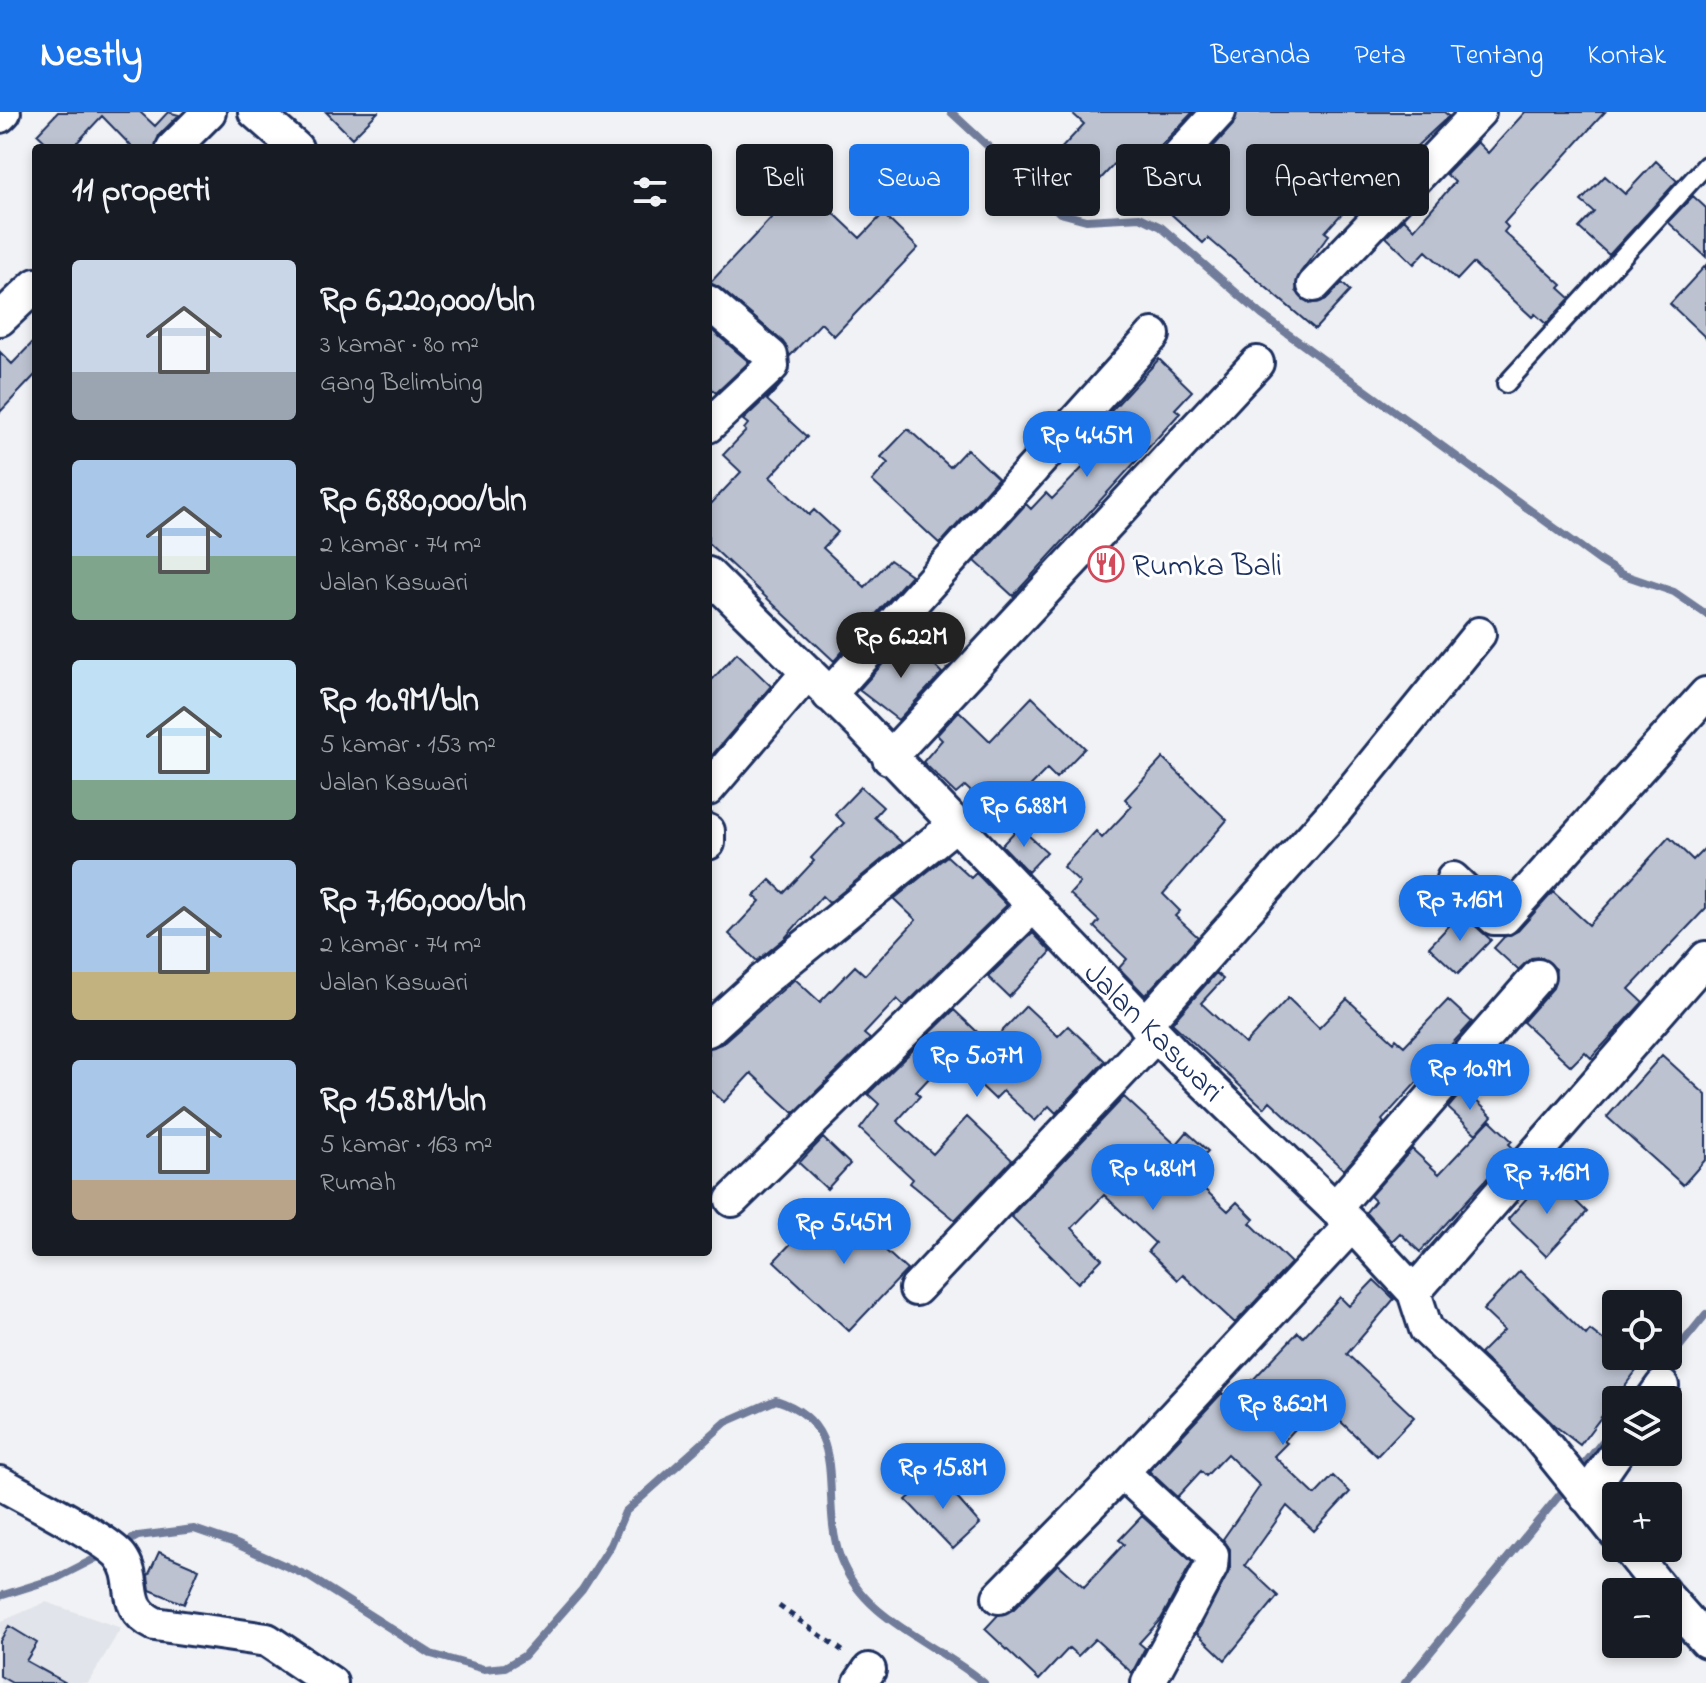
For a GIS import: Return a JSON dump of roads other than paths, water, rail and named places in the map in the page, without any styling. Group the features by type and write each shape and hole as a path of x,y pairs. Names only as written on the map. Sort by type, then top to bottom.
{"street":[{"path":"177,144 209,112"},
{"path":"255,112 291,144"},
{"path":"1190,144 1219,112"},
{"path":"1314,285 1479,112"},
{"path":"0,319 32,289"},
{"path":"712,305 771,356 772,366 712,422"},
{"path":"712,785 819,683 1153,335"},
{"path":"889,758 1257,363"},
{"name":"Jalan Kaswari","path":"712,578 819,683 1151,1029 1344,1216 1414,1292 1426,1329 1534,1431 1602,1516"},
{"path":"916,1289 1151,1029 1336,810 1479,634"},
{"path":"1453,879 1494,918 1504,918 1706,694"},
{"path":"712,1026 762,981 956,824"},
{"path":"732,1200 1034,905"},
{"path":"1414,1292 1706,958"},
{"path":"999,1597 1122,1472 1344,1216 1538,976"},
{"path":"1586,1497 1607,1466"},
{"path":"1122,1472 1212,1555 1211,1567 1148,1683"},
{"path":"0,1483 114,1549 126,1568 132,1602 144,1618 155,1624 267,1640 331,1683"},
{"path":"1639,1562 1652,1578"},
{"path":"1682,1614 1706,1641"}],"lane":[{"path":"1506,384 1706,165"}],"waterway":[{"path":"951,112 1060,213 1086,220 1140,217 1161,227 1262,315 1600,561 1621,574 1674,592 1706,614"},
{"path":"1654,1378 1706,1314"},
{"path":"118,1547 138,1536 194,1529 232,1542 308,1576 431,1654 484,1669 505,1667 524,1656 582,1590 611,1545 625,1512 726,1422 776,1400 800,1411 816,1426 825,1445 834,1534 840,1557 851,1579 865,1598 883,1614 984,1683"},
{"path":"1578,1472 1602,1442"},
{"path":"1405,1683 1567,1486"},
{"path":"0,1596 57,1578 106,1553"}],"place":[{"name":"Rumka Bali","path":"1106,564"}]}
